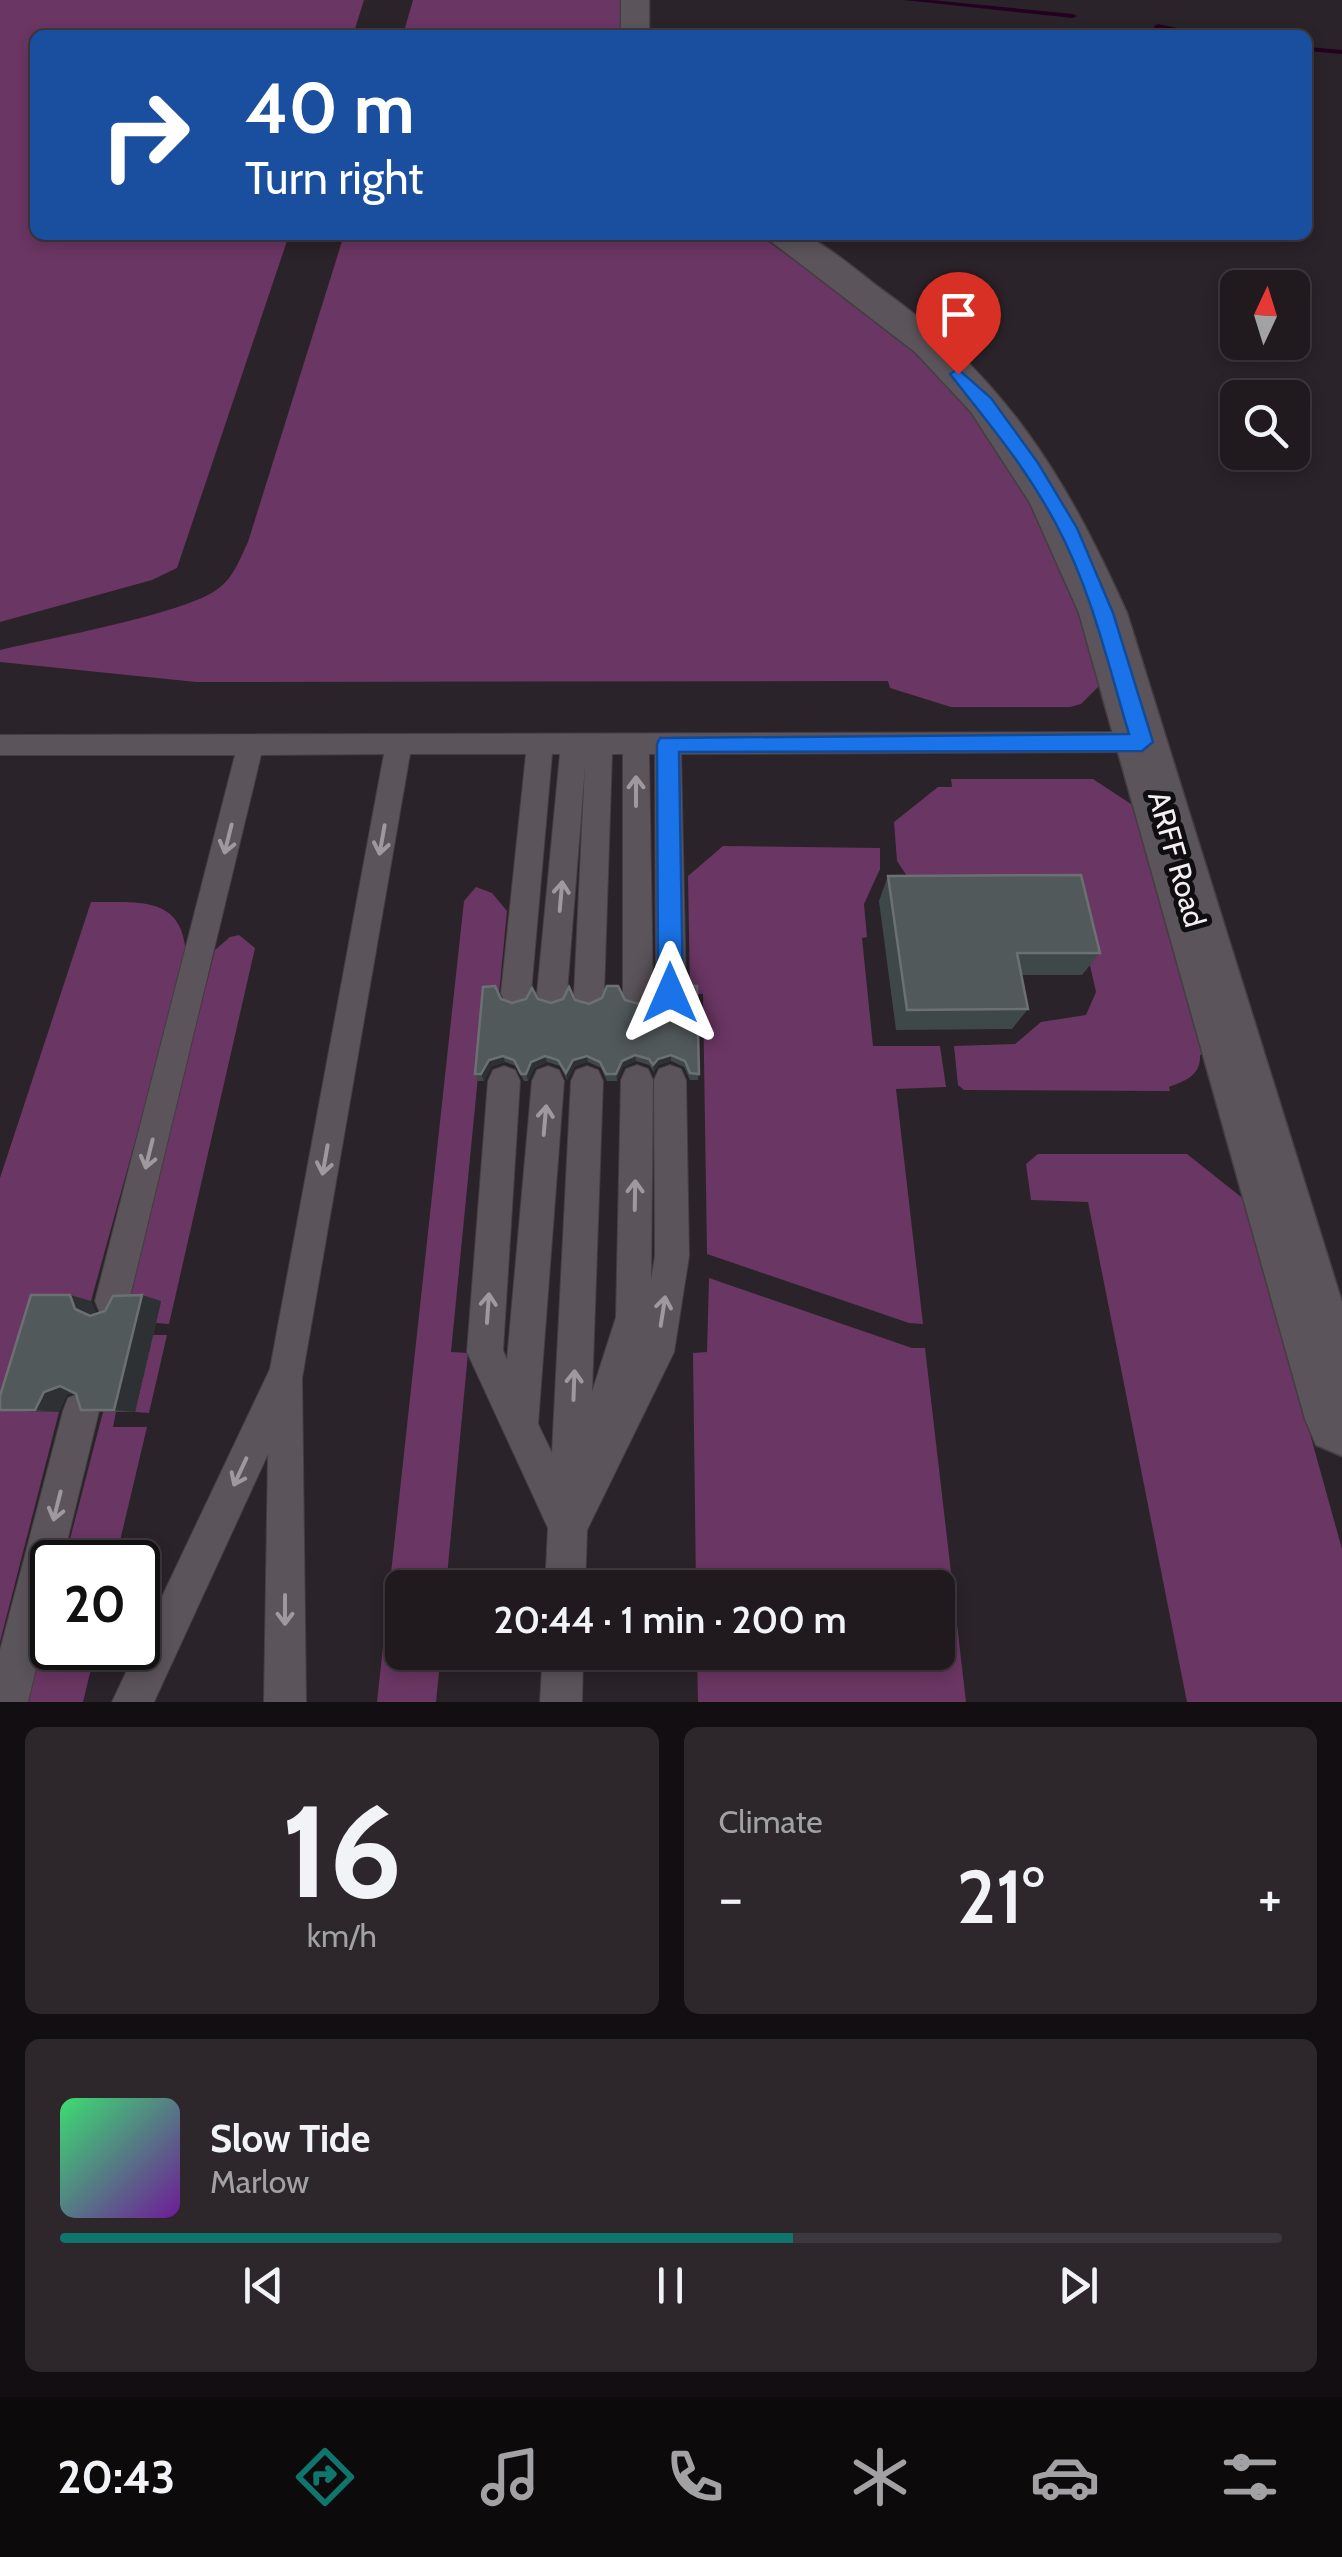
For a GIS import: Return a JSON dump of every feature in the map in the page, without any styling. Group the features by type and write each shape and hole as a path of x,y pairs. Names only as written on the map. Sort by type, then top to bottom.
{"street":[{"path":"635,0 635,30"},
{"name":"ARFF Road","path":"788,240 863,291 932,347 985,402 1068,528 1096,596 1142,742 1342,1419"}],"lane":[{"path":"0,745 1142,742"},
{"path":"112,1301 251,744"},
{"path":"285,1702 287,1372 399,744"},
{"path":"516,994 540,744"},
{"path":"552,993 587,744"},
{"path":"587,744 589,994"},
{"path":"636,744 638,994"},
{"path":"668,744 670,993"},
{"path":"568,1527 656,1352 672,1256 653,1080"},
{"path":"504,1081 485,1352 568,1527"},
{"path":"520,1426 548,1081"},
{"path":"566,1570 586,1081"},
{"path":"133,1702 287,1372"},
{"path":"7,1702 81,1412"},
{"path":"560,1702 561,1670"}],"shaded area":[{"path":"0,0 364,0 355,30 30,30 30,240 287,240 177,568 152,580 0,622"},
{"path":"413,0 622,0 620,30 404,30"},
{"path":"342,240 766,240 895,333 964,404 1001,453 1029,497 1073,597 1100,685 1081,704 1070,707 951,707 890,688 888,681 196,682 0,662 0,650 116,624 203,597 229,578 248,542"},
{"path":"951,779 1093,779 1137,808 1205,1054 1200,1055 1198,1068 1191,1076 1169,1087 1170,1091 964,1090 958,1085 954,1046 1015,1044 1041,1022 1086,1015 1096,992 1084,939 909,879 897,861 894,822 938,787 952,787"},
{"path":"723,846 880,848 880,869 864,904 867,937 862,938 873,1046 940,1046 946,1087 896,1089 923,1324 909,1323 707,1254 703,994 690,994 688,876"},
{"path":"476,887 492,893 507,911 499,994 486,995 451,1352 468,1353 448,1570 391,1570 464,901"},
{"path":"91,902 141,903 167,912 177,922 186,957 91,1301 21,1411 59,1412 0,1642 0,1178"},
{"path":"239,935 255,948 169,1324 156,1323 161,1301 127,1302 215,950 230,937"},
{"path":"1038,1154 1187,1154 1245,1200 1342,1549 1342,1702 1187,1702 1088,1202 1031,1200 1026,1164"},
{"path":"709,1278 912,1348 925,1348 951,1570 696,1570 693,1353 707,1352"},
{"path":"153,1335 167,1335 149,1413 135,1412"},
{"path":"103,1412 116,1412 113,1427 147,1427 120,1540 70,1540"},
{"path":"955,1607 966,1702 698,1702 697,1670 955,1670"},
{"path":"385,1628 385,1670 439,1670 436,1702 377,1702"},
{"path":"34,1670 91,1670 83,1702 26,1702"}],"building":[{"path":"1081,875 1100,953 1017,953 1028,1009 907,1010 888,876"},
{"path":"495,986 501,999 512,1003 526,999 532,988 538,999 551,1003 563,999 569,987 575,1000 589,1004 602,998 607,986 618,986 625,1000 639,1004 650,1000 654,992 659,999 672,1003 686,997 690,986 697,986 699,1074 690,1073 685,1061 671,1055 653,1065 649,1059 635,1055 622,1061 616,1074 606,1074 600,1062 587,1056 573,1060 566,1073 558,1060 545,1056 531,1062 526,1074 521,1074 514,1060 503,1056 489,1060 481,1074 475,1074 483,987"},
{"path":"31,1295 70,1295 75,1309 90,1316 105,1311 113,1296 142,1295 114,1410 81,1410 76,1394 60,1386 44,1392 35,1410 0,1410 0,1396"}],"waterway":[{"path":"908,0 1073,16"},
{"path":"1158,26 1176,30"},
{"path":"1312,49 1342,52"}],"route":[{"path":"670,993 668,744 1142,742 1103,613 1068,528 1032,467 985,402 958,374"}]}
